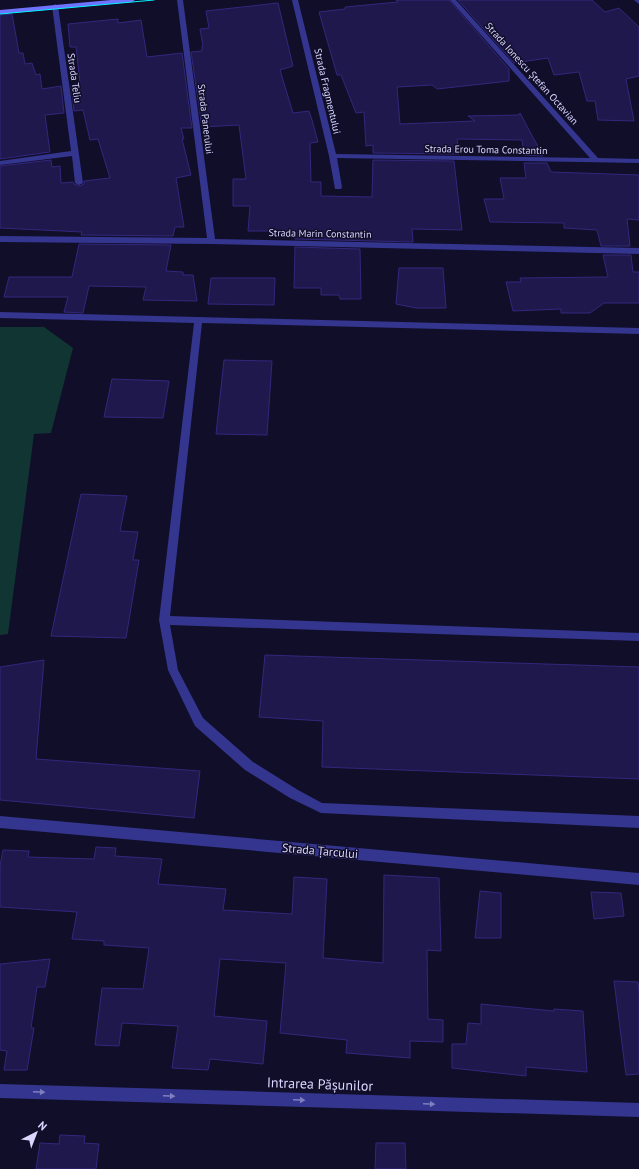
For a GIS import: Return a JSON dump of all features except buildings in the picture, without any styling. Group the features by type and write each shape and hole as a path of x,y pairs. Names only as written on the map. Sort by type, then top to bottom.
{"main road":[{"path":"0,12 95,2 132,0"}],"street":[{"name":"Strada Panerului","path":"180,0 211,241"},
{"name":"Strada Fragmentului","path":"296,0 333,156 338,187"},
{"name":"Strada Ionescu Ștefan Octavian","path":"453,0 596,160"},
{"name":"Strada Teliu","path":"55,6 79,183"},
{"path":"0,163 75,153"},
{"name":"Strada Erou Toma Constantin","path":"333,156 639,161"},
{"name":"Strada Marin Constantin","path":"0,239 211,241 639,251"},
{"path":"0,315 639,331"},
{"path":"198,320 164,620 172,670 199,722 249,766 294,794 321,808 639,822"},
{"path":"164,620 639,637"},
{"name":"Strada Țarcului","path":"0,822 639,879"},
{"name":"Intrarea Pășunilor","path":"0,1091 639,1110"}],"green space":[{"path":"0,327 44,327 73,348 51,433 34,434 8,634 0,635"}],"tram line":[{"path":"0,14 154,0"}]}
